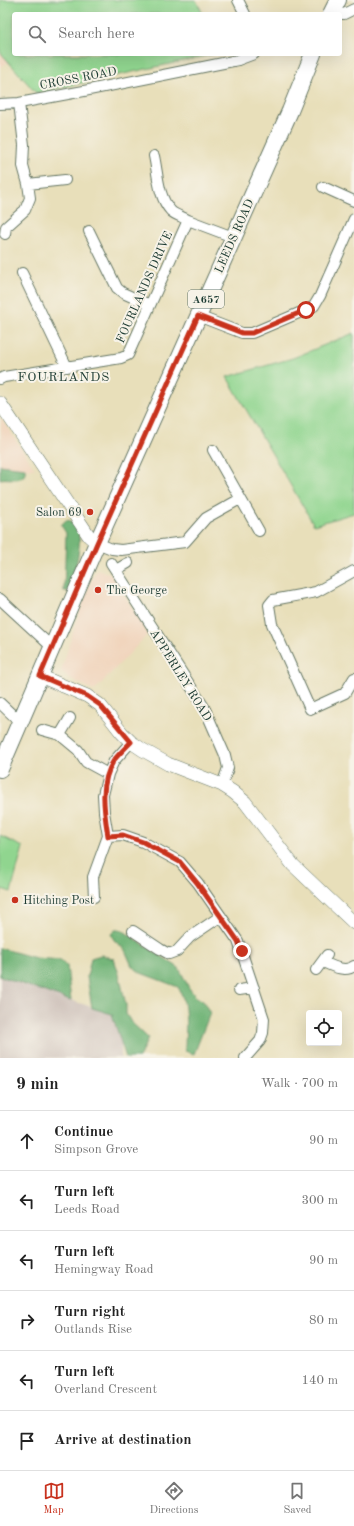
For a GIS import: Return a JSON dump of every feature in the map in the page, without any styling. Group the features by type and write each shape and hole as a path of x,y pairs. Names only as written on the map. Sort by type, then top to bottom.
{"main road":[{"path":"332,12 338,0"},
{"name":"LEEDS ROAD","path":"0,769 97,543 313,56"}],"street":[{"path":"238,0 244,12"},
{"name":"CROSS ROAD","path":"0,104 19,103 238,60 249,56"},
{"path":"5,234 6,227 25,210 30,198 23,166 24,145 19,103"},
{"path":"154,156 161,193 172,212 188,220 233,237"},
{"path":"28,184 65,180"},
{"path":"323,187 354,201"},
{"path":"198,316 242,333 252,333 314,306 320,296 354,219"},
{"name":"FOURLANDS DRIVE","path":"0,379 4,377 121,358 128,355 188,220"},
{"path":"89,231 117,288 123,293 150,305"},
{"path":"22,273 67,367"},
{"path":"0,403 89,536 97,543 112,549 121,550 185,542 206,518 240,499"},
{"path":"213,450 259,531"},
{"name":"APPERLEY ROAD","path":"128,563 113,567 204,707 225,755 228,768 222,785"},
{"path":"354,571 316,592 273,600 269,605 272,624 310,709 345,693 354,678"},
{"path":"0,599 52,647"},
{"path":"40,676 87,696 100,705 131,742 143,750 168,764 222,785 244,802 293,865 354,923"},
{"path":"0,703 20,722"},
{"path":"60,735 70,718"},
{"path":"42,730 60,735 78,750 86,762 108,774"},
{"path":"94,897 93,877 108,836 103,795 108,774 114,761 131,742"},
{"path":"108,836 123,835 143,842 180,862 238,941 264,1019 263,1033 260,1041 245,1058"},
{"path":"133,931 169,954 176,951 190,937 221,916"},
{"path":"322,963 339,969 347,969 354,966"},
{"path":"239,990 254,988"}],"shaded area":[{"path":"0,52 9,62 0,67"},
{"path":"1,418 35,469 0,465"},
{"path":"97,569 112,575 148,634 94,691 68,677 61,671 84,597"},
{"path":"0,976 112,1014 121,1042 121,1058 0,1058"}],"green space":[{"path":"0,0 196,0 202,12 12,12 12,56 206,56 36,93 0,52"},
{"path":"354,333 354,513 314,525 227,377 293,358"},
{"path":"0,465 25,468 25,473 21,478 17,479 0,479"},
{"path":"66,520 71,521 79,535 79,549 73,580 69,591 64,591 66,533 61,525"},
{"path":"0,836 23,847 11,892 2,889 0,899"},
{"path":"115,930 122,930 179,968 189,988 195,996 203,1001 210,1013 194,1054 185,1051 185,1010 184,1002 178,987 141,973 132,966 125,950 114,940 111,934"},
{"path":"0,948 36,958 61,960 67,966 71,1001 0,976"},
{"path":"101,955 114,959 126,1005 126,1014 131,1022 148,1038 139,1058 126,1058 112,1014 92,1008 87,977 91,958"}],"place":[{"name":"Salon 69","path":"90,512"},
{"name":"The George","path":"98,590"},
{"name":"Hitching Post","path":"15,900"}],"district":[{"name":"FOURLANDS","path":"64,376"}],"route":[{"path":"242,951 238,941 188,870 180,862 143,842 123,835 108,836 103,795 108,774 114,761 131,742 100,705 87,696 40,676 97,543 198,316 242,333 252,333 306,310"}]}
